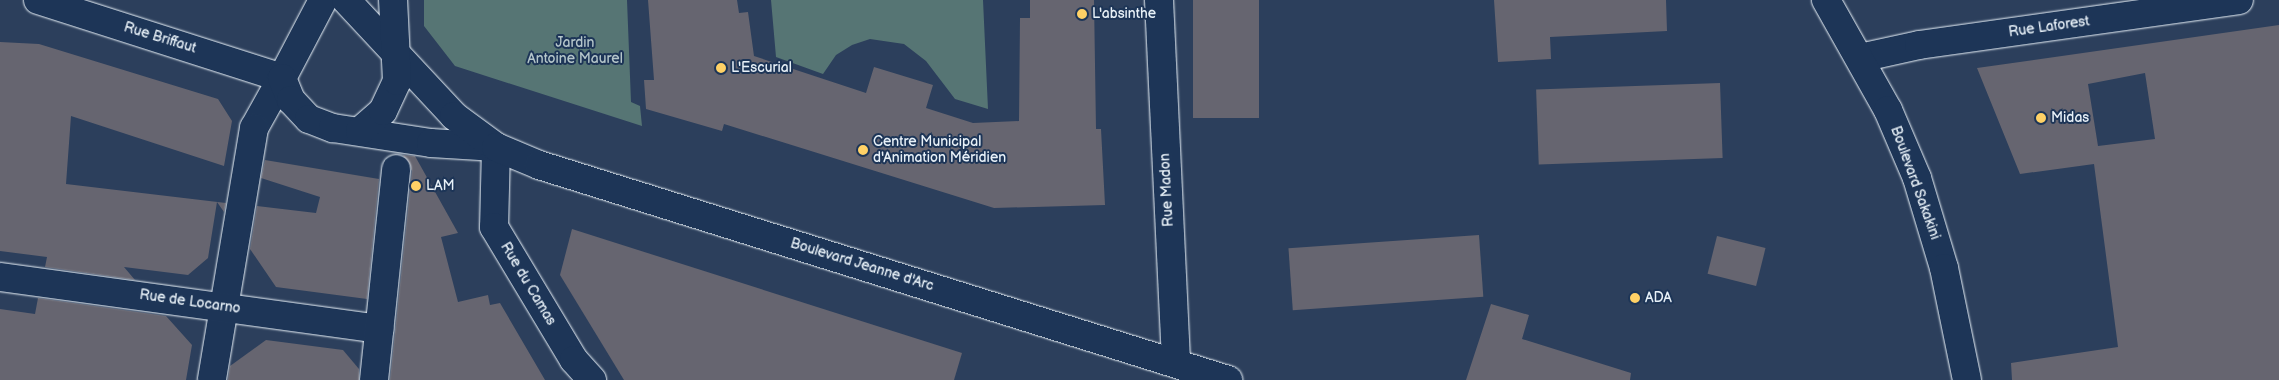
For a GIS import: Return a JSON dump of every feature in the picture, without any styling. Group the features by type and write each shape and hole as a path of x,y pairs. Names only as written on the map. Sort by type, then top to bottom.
{"street":[{"name":"Rue Briffaut","path":"38,0 282,78"},
{"path":"212,380 254,128 323,0"},
{"name":"Boulevard Jeanne d'Arc","path":"346,0 454,116 496,147 539,165 1177,371 1228,380"},
{"path":"360,131 382,112 397,81 394,52 393,0"},
{"name":"Rue Madon","path":"1159,0 1177,371"},
{"name":"Boulevard Sakakini","path":"1826,0 1888,110 1927,206 1944,268 1967,380"},
{"name":"Rue Laforest","path":"1860,58 1918,45 2239,0"},
{"name":"Boulevard Jeanne d'Arc","path":"282,78 291,100 309,119 360,131 448,145 496,147"},
{"name":"Rue du Camas","path":"496,147 494,227 574,360 592,380"},
{"path":"374,380 396,169"},
{"name":"Rue de Locarno","path":"0,278 224,306 379,329"}],"green space":[{"name":"Jardin Antoine Maurel","path":"424,0 627,0 631,102 640,106 642,126 455,66 424,26"},
{"path":"771,0 983,0 988,109 955,99 926,61 904,44 870,39 852,45 836,55 823,74 776,57"}],"building":[{"path":"648,0 737,0 739,13 748,12 754,56 866,93 874,67 933,85 926,108 973,123 1019,121 1020,18 1030,18 1030,0 1094,0 1096,129 1101,129 1105,205 994,208 724,124 722,131 646,109 644,80 654,80"},
{"path":"1193,0 1259,0 1259,118 1193,118"},
{"path":"1494,0 1666,0 1667,31 1550,37 1551,59 1498,62"},
{"path":"2279,25 2279,380 2012,380 2011,363 2118,347 2094,164 2020,174 1977,68","holes":["2145,73 2155,139 2098,146 2088,84"]},
{"path":"0,42 39,44 218,99 232,121 224,166 71,116 66,184 226,203 224,212 217,202 208,258 188,275 124,267 135,280 45,267 47,257 0,251"},
{"path":"1720,83 1723,158 1539,164 1536,89"},
{"path":"403,155 415,156 458,233 441,237 458,302 488,295 490,305 500,303 545,380 390,380 412,171"},
{"path":"265,160 379,179 367,299 276,287 250,249 257,206 316,213 320,197 261,178"},
{"path":"572,229 962,353 954,380 624,380 560,275"},
{"path":"1479,235 1483,297 1293,310 1288,248"},
{"path":"1717,236 1766,248 1756,286 1708,274"},
{"path":"38,298 166,316 192,345 186,380 0,380 0,309 35,314"},
{"path":"1491,304 1529,315 1522,339 1631,373 1630,380 1466,380"},
{"path":"266,340 343,350 359,369 359,380 228,380 230,366"}],"place":[{"name":"L'absinthe","path":"1082,14"},
{"name":"L'Escurial","path":"721,68"},
{"name":"Midas","path":"2041,118"},
{"name":"Centre Municipal d'Animation Méridien","path":"863,150"},
{"name":"LAM","path":"416,186"},
{"name":"ADA","path":"1635,298"}]}
